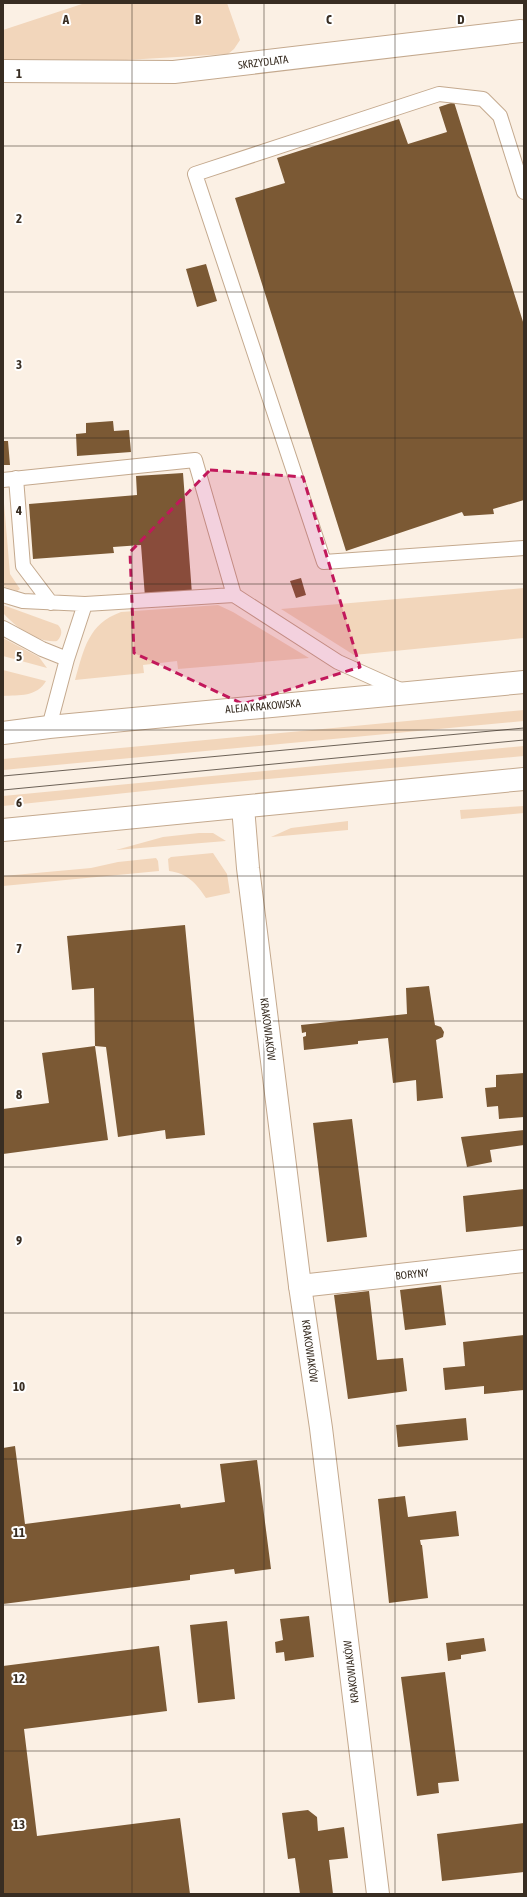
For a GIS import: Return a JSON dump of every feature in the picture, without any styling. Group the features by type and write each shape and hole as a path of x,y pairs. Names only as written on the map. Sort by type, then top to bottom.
{"street":[{"name":"SKRZYDLATA","path":"3,71 174,72 521,31"},
{"name":"ALEJA KRAKOWSKA","path":"3,733 49,727 524,682"},
{"path":"3,830 524,779"},
{"name":"KRAKOWIAKÓW","path":"244,807 248,868 300,1286 321,1428 378,1894"},
{"name":"BORYNY","path":"300,1286 524,1262"}],"lane":[{"path":"524,192 500,116 483,99 439,94 195,174 324,562 524,548"},
{"path":"51,603 23,566 10,479 195,460 234,595"},
{"path":"3,595 23,601 85,604 234,595 338,662 408,693"},
{"path":"49,727 85,604"},
{"path":"3,628 42,649 68,659"}],"highlighted area":[{"path":"210,470 303,477 360,667 243,704 134,653 130,552"}],"shaded area":[{"path":"85,3 227,3 240,40 234,49 228,54 109,61 3,61 3,30"},
{"path":"3,491 10,574 20,589 17,591 3,586"},
{"path":"524,588 524,638 354,655 281,609"},
{"path":"3,605 58,625 61,631 60,637 57,641 49,641 34,637 20,629 3,613"},
{"path":"218,605 233,612 309,658 178,669 177,661 143,665 144,673 75,680 81,658 89,639 101,623 110,617 121,612"},
{"path":"3,638 39,657 47,668 3,656"},
{"path":"3,670 46,681 33,693 3,696"},
{"path":"524,710 524,721 3,770 3,759"},
{"path":"524,746 524,756 201,785 3,806 3,796"},
{"path":"524,806 524,813 461,819 460,810"},
{"path":"348,821 348,830 271,837 291,828"},
{"path":"213,833 226,841 116,850 163,837"},
{"path":"213,853 227,874 230,893 206,898 191,880 181,874 169,871 168,859 171,857"},
{"path":"156,858 158,861 159,871 3,886 3,876 91,868 118,862"}],"building":[{"path":"454,102 524,325 524,500 493,509 494,514 464,516 462,512 346,551 235,198 285,183 277,158 399,119 408,144 447,132 439,107"},
{"path":"206,264 217,301 197,307 186,269"},
{"path":"113,421 114,431 129,430 131,452 77,456 76,434 86,433 86,423"},
{"path":"3,441 8,441 10,465 3,465"},
{"path":"183,473 192,594 145,597 141,545 113,547 114,553 33,559 29,504 137,495 136,476"},
{"path":"301,578 306,595 296,598 290,581"},
{"path":"185,925 205,1135 166,1139 165,1130 118,1137 106,1047 95,1046 94,988 72,990 67,936"},
{"path":"429,986 435,1025 441,1027 444,1032 443,1037 436,1040 443,1098 417,1101 416,1080 393,1083 388,1038 358,1041 358,1044 304,1050 303,1037 306,1036 306,1032 302,1033 301,1025 407,1014 406,988"},
{"path":"95,1046 108,1140 3,1154 3,1109 49,1103 42,1053"},
{"path":"524,1073 524,1117 499,1119 498,1106 487,1107 485,1088 496,1087 496,1075"},
{"path":"352,1119 367,1237 327,1242 313,1123"},
{"path":"524,1130 524,1145 490,1150 492,1162 467,1167 461,1137"},
{"path":"524,1189 524,1226 466,1232 463,1196"},
{"path":"441,1285 446,1325 405,1330 400,1290"},
{"path":"369,1291 377,1360 403,1358 407,1391 348,1399 334,1295"},
{"path":"524,1335 524,1390 484,1394 484,1386 445,1390 443,1368 465,1366 463,1342"},
{"path":"466,1418 468,1440 398,1447 396,1425"},
{"path":"15,1446 25,1524 180,1504 181,1508 225,1502 220,1464 257,1460 271,1569 235,1574 234,1569 190,1575 190,1580 3,1604 3,1448"},
{"path":"405,1496 408,1517 456,1511 459,1536 420,1540 422,1545 428,1598 389,1603 378,1499"},
{"path":"309,1616 314,1657 285,1661 284,1652 276,1653 275,1642 283,1640 280,1619"},
{"path":"227,1621 235,1699 198,1703 190,1625"},
{"path":"484,1638 486,1651 461,1655 461,1659 448,1661 446,1643"},
{"path":"159,1646 167,1711 24,1729 37,1836 180,1818 190,1894 3,1894 3,1666"},
{"path":"445,1672 459,1781 438,1783 439,1793 417,1796 401,1677"},
{"path":"308,1810 317,1817 318,1831 344,1827 348,1858 329,1860 333,1894 300,1894 295,1858 288,1859 282,1813"},
{"path":"524,1823 524,1872 442,1881 437,1834"}],"tram line":[{"path":"3,776 524,728"},
{"path":"3,790 524,740"}]}
